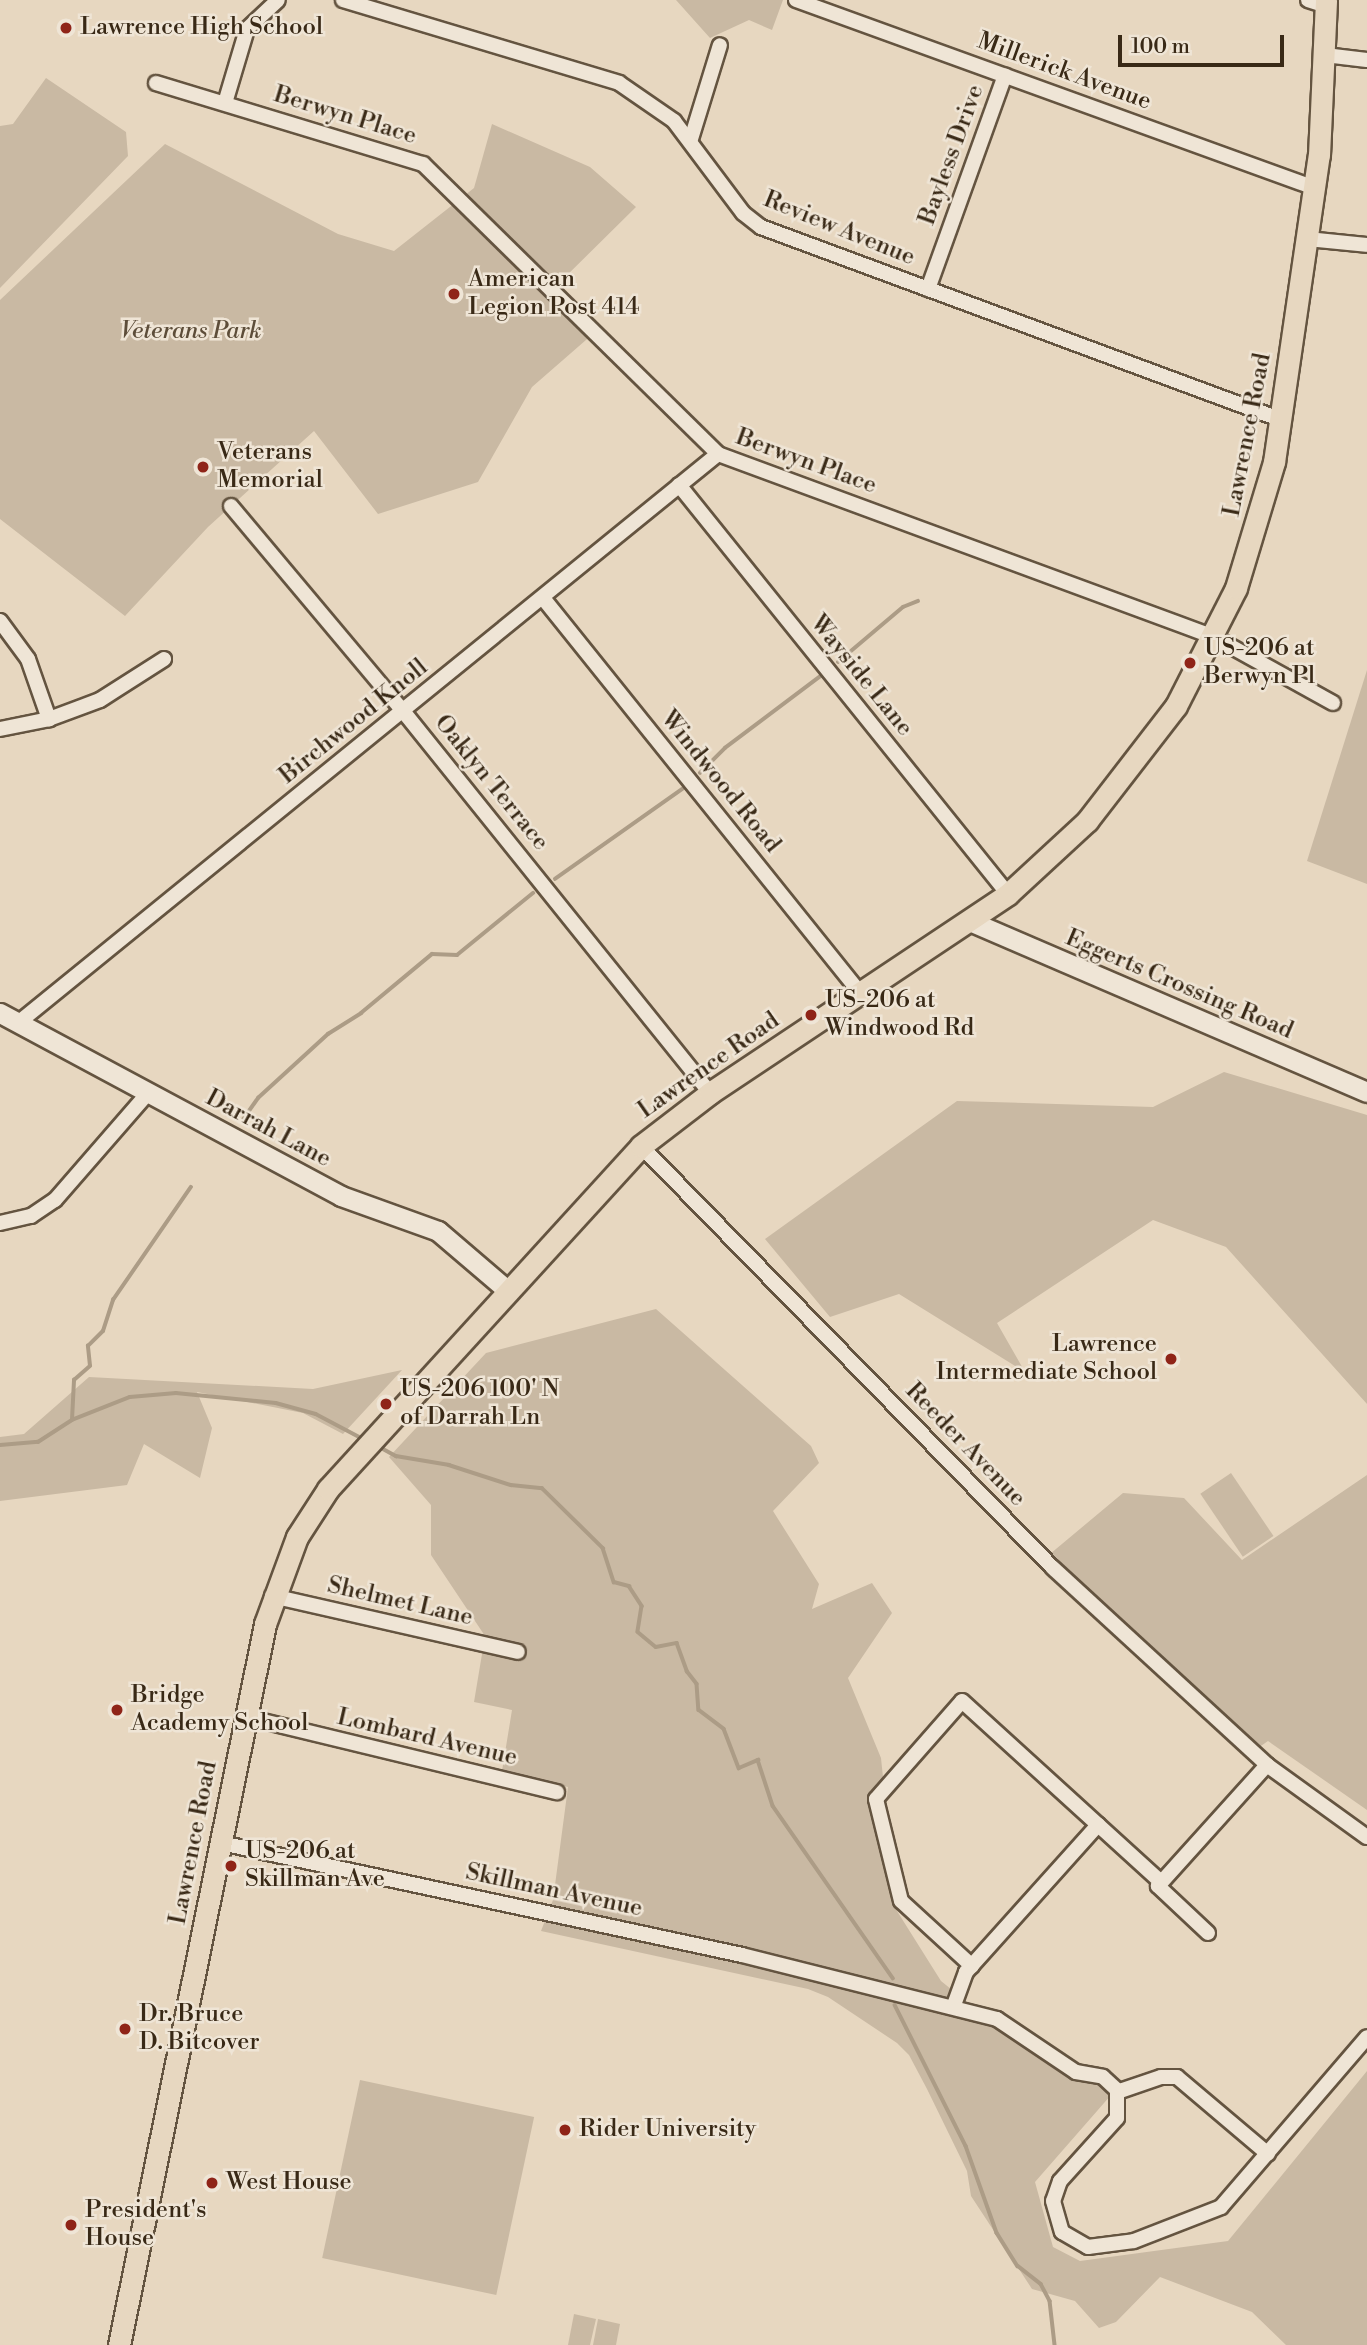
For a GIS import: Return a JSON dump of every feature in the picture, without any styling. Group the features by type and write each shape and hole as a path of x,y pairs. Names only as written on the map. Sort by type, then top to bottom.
{"main road":[{"name":"Lawrence Road","path":"119,2345 272,1596 311,1512 369,1443 641,1146 709,1093 972,922 1008,894 1050,858 1122,781 1176,706 1214,637 1250,551 1282,420 1315,187 1325,55 1320,2"}],"street":[{"path":"225,103 247,29 278,0"},
{"name":"Review Avenue","path":"343,0 619,83 657,106 691,139 751,222 1282,420"},
{"name":"Millerick Avenue","path":"796,0 1315,187"},
{"path":"691,139 720,45"},
{"path":"1325,55 1367,60"},
{"name":"Bayless Drive","path":"928,289 1005,75"},
{"name":"Berwyn Place","path":"162,84 422,164 718,454 1214,637 1333,703"},
{"path":"1307,239 1367,245"},
{"name":"Birchwood Knoll","path":"18,1023 718,454"},
{"name":"Wayside Lane","path":"679,485 1008,894"},
{"name":"Oaklyn Terrace","path":"231,506 403,711 709,1093"},
{"name":"Windwood Road","path":"543,598 861,994"},
{"path":"0,621 28,659 49,719"},
{"path":"0,729 49,719 100,699 164,659"},
{"name":"Eggerts Crossing Road","path":"972,922 1367,1092"},
{"name":"Darrah Lane","path":"0,1013 341,1196 438,1231 507,1290"},
{"path":"0,1223 31,1216 55,1200 149,1092"},
{"name":"Reeder Avenue","path":"641,1146 1053,1568 1267,1765 1367,1837"},
{"name":"Shelmet Lane","path":"272,1596 518,1652"},
{"path":"972,1966 901,1901 876,1799 962,1701 1161,1882"},
{"name":"Lombard Avenue","path":"246,1717 556,1792"},
{"path":"1208,1933 1158,1886 1267,1765"},
{"path":"954,2005 972,1966 1098,1825"},
{"name":"Skillman Avenue","path":"221,1843 954,2005 1017,2029 1076,2072 1103,2077 1117,2092"},
{"path":"1268,2154 1177,2077 1161,2077 1117,2092 1117,2118 1055,2190 1056,2223 1078,2244 1099,2247 1134,2241 1213,2212 1268,2154 1367,2037"}],"green space":[{"path":"676,0 783,0 772,30 749,20 710,38"},
{"path":"46,78 126,132 128,156 0,288 0,126 13,124"},
{"name":"Veterans Park","path":"492,124 590,167 636,207 551,291 594,333 532,387 478,482 378,514 314,431 208,527 125,616 0,519 0,300 165,144 338,234 394,251 474,188"},
{"path":"1367,670 1367,884 1307,861"},
{"path":"1224,1072 1367,1115 1367,1404 1226,1247 1153,1220 997,1323 1025,1372 899,1294 830,1317 765,1239 957,1101 1153,1107"},
{"path":"656,1309 811,1446 819,1463 773,1511 819,1584 812,1609 872,1583 892,1613 848,1678 881,1758 897,1911 941,1981 977,2010 1118,2087 1035,2182 1053,2247 1080,2261 1228,2241 1367,2071 1367,2345 1286,2345 1252,2312 1160,2277 1116,2322 1099,2328 1075,2301 1032,2289 971,2196 967,2171 909,2055 897,2043 828,1997 808,1989 541,1931 553,1900 568,1787 502,1771 512,1710 474,1702 485,1636 431,1555 431,1505 389,1457 486,1353"},
{"path":"402,1370 343,1434 303,1413 197,1392 212,1428 200,1478 144,1444 127,1485 0,1501 0,1437 24,1434 89,1377 313,1389"},
{"path":"1231,1473 1273,1536 1243,1557 1200,1494"},
{"path":"1367,1475 1367,1810 1268,1741 1255,1750 1050,1554 1123,1493 1184,1498 1242,1560"},
{"path":"360,2080 534,2117 496,2295 322,2258"},
{"path":"574,2314 596,2319 590,2345 568,2345"},
{"path":"598,2319 620,2324 616,2345 593,2345"}],"waterway":[{"path":"838,662 903,607 918,601"},
{"path":"700,773 725,748 822,675"},
{"path":"555,879 682,789"},
{"path":"242,1121 258,1098 328,1034 361,1013 432,954 457,955 533,893"},
{"path":"72,1420 74,1380 90,1366 88,1346 103,1331 113,1300 191,1187"},
{"path":"0,1445 38,1442 72,1420 130,1397 176,1393 276,1403 316,1414 363,1439"},
{"path":"376,1445 396,1456 449,1465 511,1485 542,1488 603,1548 614,1582 629,1586 642,1606 638,1632 656,1647 677,1643 687,1671 697,1684 699,1710 724,1729 739,1768 758,1760 773,1806 893,1978"},
{"path":"895,2005 966,2146 997,2233 1018,2266 1041,2284 1050,2301 1055,2345"}],"place":[{"name":"Lawrence High School","path":"66,28"},
{"name":"American Legion Post 414","path":"454,294"},
{"name":"Veterans Memorial","path":"203,467"},
{"name":"US-206 at Berwyn Pl","path":"1190,663"},
{"name":"US-206 at Windwood Rd","path":"811,1015"},
{"name":"Lawrence Intermediate School","path":"1171,1359"},
{"name":"US-206 100' N of Darrah Ln","path":"386,1404"},
{"name":"Bridge Academy School","path":"117,1710"},
{"name":"US-206 at Skillman Ave","path":"231,1866"},
{"name":"Dr. Bruce D. Bitcover","path":"125,2029"},
{"name":"Rider University","path":"565,2130"},
{"name":"West House","path":"212,2183"},
{"name":"President's House","path":"71,2225"}]}
